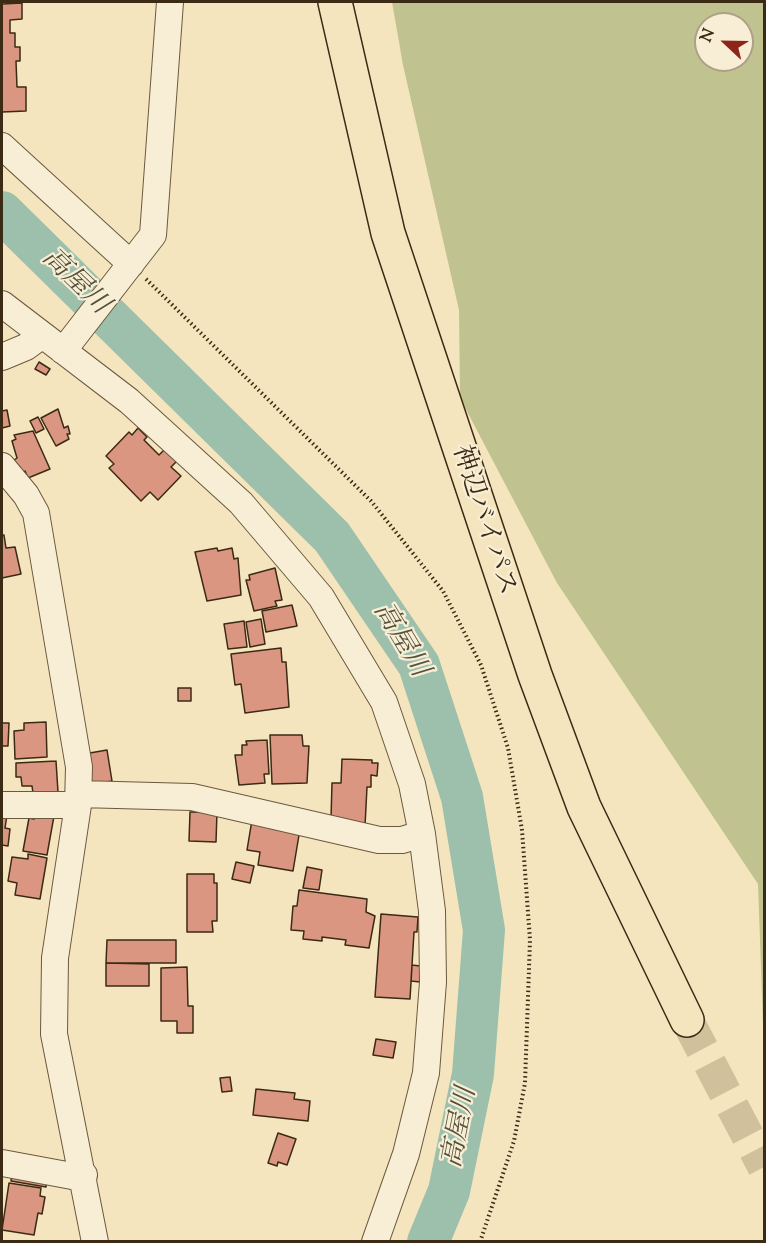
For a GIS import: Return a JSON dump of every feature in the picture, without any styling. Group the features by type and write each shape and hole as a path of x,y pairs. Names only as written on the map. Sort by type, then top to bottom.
{"highway":[{"name":"神辺バイパス","path":"335,2 388,233 527,654 584,807 687,1020"}],"street":[{"path":"67,347 153,235 170,2"},
{"path":"2,146 127,268"},
{"path":"2,304 41,336 67,347 241,503 321,597 384,702 412,784 422,834 432,911 433,982 426,1072 406,1154 375,1242"},
{"path":"2,357 26,347 41,336"},
{"path":"2,466 26,495 36,513 79,767 78,800 55,958 54,1034 84,1175 95,1242"},
{"path":"2,805 192,797 379,840 402,840 422,834"},
{"path":"2,1163 72,1176 84,1175"}],"path":[{"path":"127,268 371,501 443,591 481,665 508,748 522,830 530,940 525,1083 514,1141 480,1242"}],"green space":[{"path":"392,2 764,2 764,1053 758,884 557,583 460,398 459,310 403,65"}],"building":[{"path":"22,3 22,19 10,20 10,33 15,33 15,47 20,47 20,61 16,61 17,87 26,87 26,111 2,112 2,4"},
{"path":"39,362 50,369 46,375 35,369"},
{"path":"58,409 64,428 68,426 70,434 67,434 69,439 56,446 41,418"},
{"path":"7,410 10,426 2,428 2,411"},
{"path":"38,417 44,429 36,433 30,421"},
{"path":"138,428 147,437 144,440 159,455 164,450 177,461 171,467 181,476 158,500 150,492 141,501 109,468 114,464 106,456 129,432 132,435"},
{"path":"33,431 50,469 28,478 25,471 21,474 11,462 17,458 12,441 16,439 14,435"},
{"path":"2,535 4,535 6,548 15,547 21,574 2,578"},
{"path":"217,548 218,551 232,548 234,559 238,558 241,595 207,601 195,552"},
{"path":"275,568 282,600 275,601 277,606 254,611 246,580 250,580 249,575"},
{"path":"292,605 297,626 266,632 262,611"},
{"path":"261,619 265,644 250,647 246,622"},
{"path":"244,621 247,647 228,649 224,624"},
{"path":"281,648 282,662 286,662 289,707 245,713 241,684 235,685 231,654"},
{"path":"178,688 191,688 191,701 178,701"},
{"path":"46,722 47,757 15,759 14,731 24,730 24,723"},
{"path":"2,723 9,723 8,746 2,746"},
{"path":"270,735 302,735 303,746 309,746 307,783 272,784"},
{"path":"267,740 269,774 264,774 265,783 239,785 235,755 242,755 242,745 247,745 246,741"},
{"path":"107,750 112,781 89,785 84,754"},
{"path":"342,759 372,760 372,763 378,763 377,776 371,775 371,787 367,787 365,826 331,818 332,783 341,783"},
{"path":"56,761 58,792 33,793 32,786 22,786 21,777 16,777 16,763"},
{"path":"35,812 54,816 47,855 23,851 29,818 34,819"},
{"path":"190,812 217,812 216,842 189,841"},
{"path":"2,814 7,815 5,828 10,829 8,846 2,845"},
{"path":"252,820 300,829 293,871 258,865 260,852 247,850"},
{"path":"28,854 47,858 40,899 15,895 17,883 8,881 12,857 28,859"},
{"path":"236,862 254,866 250,883 232,879"},
{"path":"307,867 322,870 319,890 303,888"},
{"path":"187,874 214,874 214,883 217,883 217,921 212,921 213,932 187,932"},
{"path":"299,890 367,899 366,912 375,916 369,948 345,945 346,940 322,937 322,941 303,939 304,931 291,930 293,906 297,906"},
{"path":"381,914 418,917 417,932 414,932 410,999 375,997"},
{"path":"107,940 176,940 176,963 106,963"},
{"path":"106,963 149,964 149,986 106,986"},
{"path":"412,965 420,966 420,982 411,981"},
{"path":"187,967 188,1006 193,1006 193,1033 177,1033 177,1021 161,1021 161,968"},
{"path":"376,1039 396,1042 393,1058 373,1055"},
{"path":"230,1077 232,1091 222,1092 220,1078"},
{"path":"256,1089 295,1093 294,1099 310,1101 308,1121 253,1115"},
{"path":"278,1133 296,1139 287,1165 278,1162 277,1166 268,1163"},
{"path":"12,1173 47,1179 46,1187 11,1181"},
{"path":"9,1183 41,1188 40,1196 45,1197 42,1214 38,1213 34,1235 2,1230"}],"waterway":[{"name":"高屋川","path":"2,212 332,537 419,665 462,797 484,930 473,1074 449,1191 428,1242"}],"tunnel":[{"path":"687,1020 764,1167"}]}
